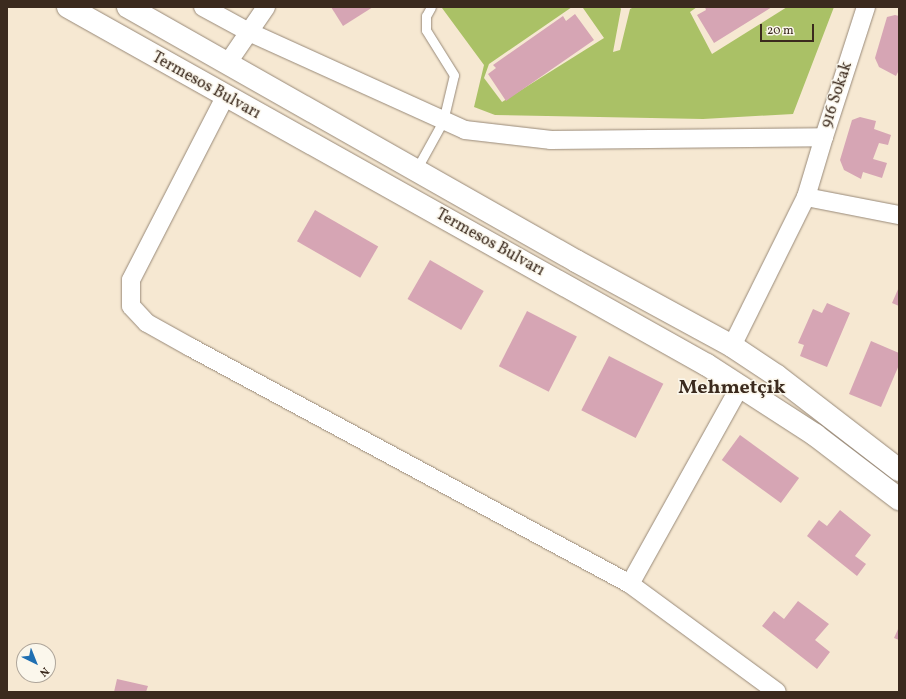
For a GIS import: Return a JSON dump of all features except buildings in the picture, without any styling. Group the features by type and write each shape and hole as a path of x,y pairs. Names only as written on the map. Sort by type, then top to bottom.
{"main road":[{"name":"Termesos Bulvarı","path":"68,7 225,97 562,282 707,365 815,435 899,499"},
{"name":"Termesos Bulvarı","path":"128,7 227,64 732,346 777,376 899,470"}],"street":[{"path":"203,7 249,32 465,130 551,140 824,137"},
{"path":"227,64 266,7"},
{"name":"916 Sokak","path":"732,346 806,197 866,7"},
{"path":"225,97 132,280 131,306 147,323 190,348 630,584 777,692"},
{"path":"806,197 899,215"},
{"path":"630,584 740,386"}],"lane":[{"path":"416,170 443,121 454,75 426,30 426,16 431,7"}],"green space":[{"path":"572,7 489,64 484,78 502,102 604,38 583,8 580,7 620,7 621,9 613,52 620,50 630,9 634,7 697,7 690,12 712,54 787,7 834,7 793,114 703,119 495,115 474,107 484,65 442,8"}],"district":[{"name":"Mehmetçik","path":"732,388"}]}
